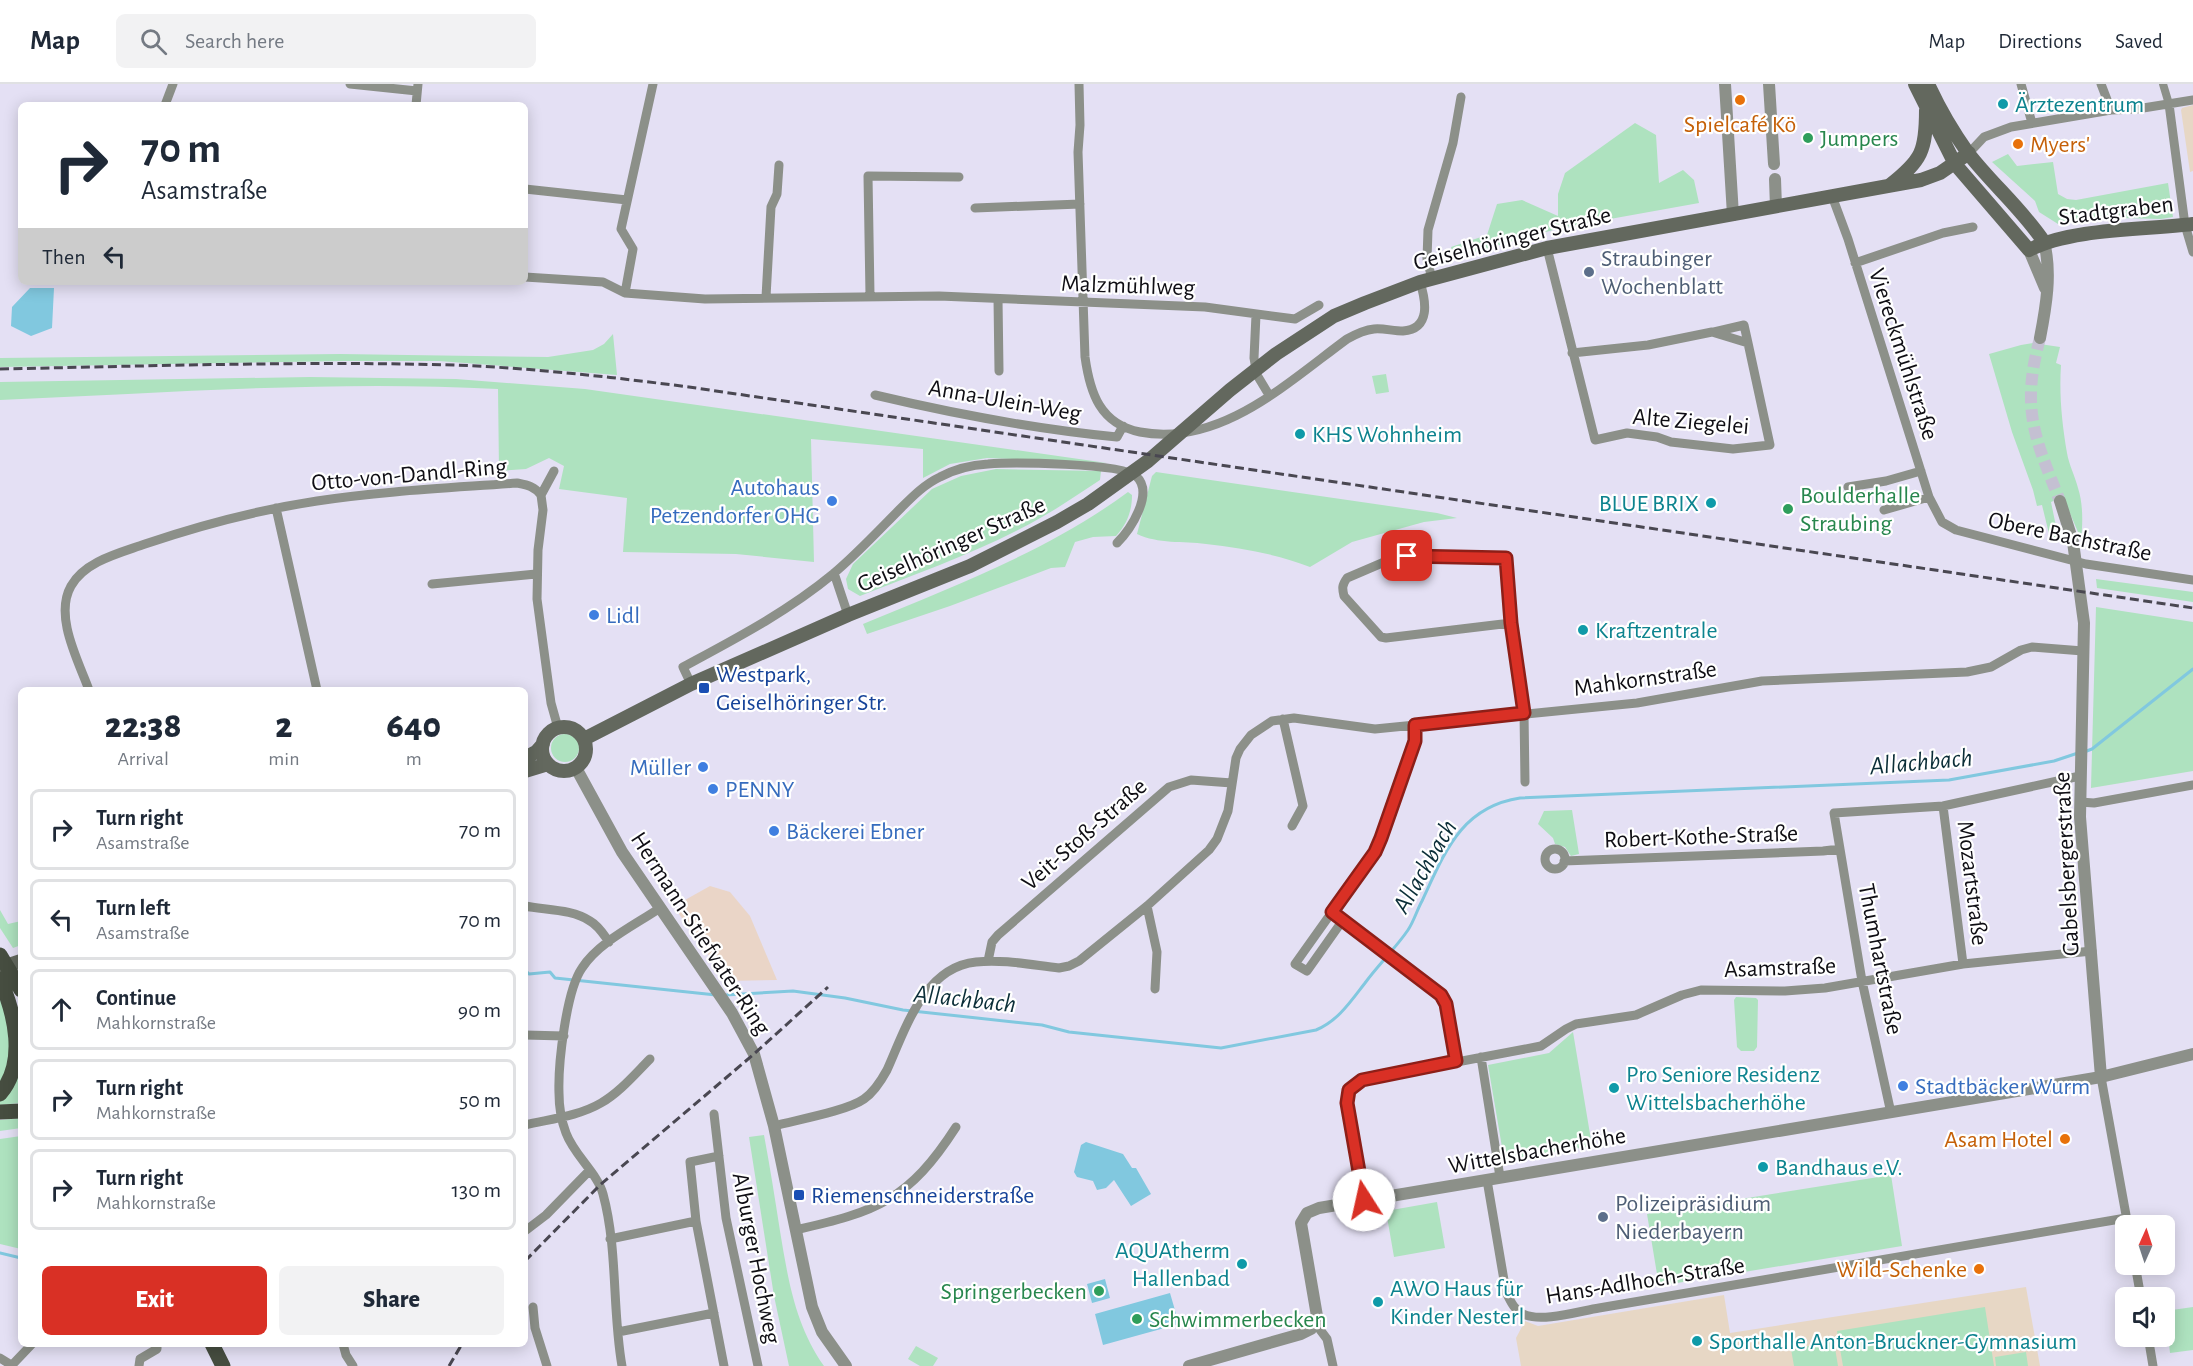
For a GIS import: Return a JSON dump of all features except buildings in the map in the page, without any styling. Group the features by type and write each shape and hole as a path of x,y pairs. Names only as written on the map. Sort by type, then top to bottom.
{"main road":[{"name":"Stadtgraben","path":"1916,84 1955,164 2030,250 2044,242 2071,236 2189,224"},
{"name":"Stadtgraben","path":"1928,84 1945,117 1969,153 2031,223 2044,242"},
{"path":"1888,186 1918,160 1925,134 1926,108"},
{"name":"Geiselhöringer Straße","path":"584,739 690,684 848,615 970,566 1014,545 1088,504 1148,461 1267,360 1306,332 1334,316 1426,281 1547,248 1921,180 1940,173 1969,153"},
{"path":"528,756 536,752 550,732 558,728 573,729 584,739 585,758 576,768 558,770 548,764 542,751 543,744"},
{"path":"528,770 548,764"},
{"path":"0,955 18,985"},
{"path":"0,968 18,962"},
{"path":"0,979 13,1019 16,1045 14,1069 6,1088 0,1094"},
{"path":"0,1112 18,1111"},
{"path":"214,1347 223,1366"}],"street":[{"path":"166,102 172,84"},
{"path":"350,84 418,88"},
{"path":"626,293 633,249 621,229 653,84"},
{"path":"1079,84 1078,152 1085,357 1090,386 1095,400 1104,412 1131,430 1151,434 1199,431 1230,418 1269,395 1360,332 1376,328 1404,331 1422,322 1426,307 1428,230 1453,143 1461,97"},
{"path":"1725,84 1733,215"},
{"path":"1769,84 1774,164"},
{"path":"2021,84 2032,123"},
{"path":"2101,84 2111,110"},
{"path":"2163,84 2169,104 2193,252"},
{"path":"1969,153 1990,133 2032,123 2193,100"},
{"path":"766,297 771,207 777,194 779,165"},
{"path":"870,296 868,176 958,177"},
{"path":"1774,179 1776,207"},
{"path":"528,189 627,200"},
{"name":"Viereckmühlstraße","path":"1832,196 1929,497 1942,522"},
{"path":"975,208 1080,204"},
{"path":"1855,263 1943,233 1973,227"},
{"path":"2040,338 2046,302 2048,258 2044,242"},
{"name":"Alte Ziegelei","path":"1547,248 1595,440 1627,433 1657,437 1671,442 1745,448 1770,445 1748,343"},
{"path":"2030,250 2046,289"},
{"name":"Malzmühlweg","path":"528,277 603,282 626,293 705,299 870,296 998,299 1204,307 1295,319 1319,305"},
{"path":"998,299 999,371"},
{"path":"1256,315 1254,358 1257,375 1269,395"},
{"path":"1572,353 1648,345 1744,325 1748,343 1712,332"},
{"name":"Anna-Ulein-Weg","path":"875,395 1008,423 1086,434 1116,437 1123,426"},
{"name":"Geiselhöringer Straße","path":"690,684 683,667 792,606 834,573 923,487 954,471 989,464 1107,467 1124,470 1135,475 1140,482 1141,501 1128,532 1117,543"},
{"path":"554,471 541,495 543,510 536,574 537,599 551,703 558,728"},
{"path":"1848,487 1886,481 1921,471"},
{"name":"Otto-von-Dandl-Ring","path":"88,687 64,613 66,597 79,575 93,565 183,531 276,508 352,496 517,483 537,489 541,495"},
{"path":"1884,510 1929,497"},
{"name":"Gabelsbergerstraße","path":"2060,501 2070,527 2077,562 2084,623 2080,802 2101,1077 2126,1215"},
{"path":"276,508 305,646 316,687"},
{"name":"Obere Bachstraße","path":"1942,522 1956,530 2077,562 2193,580"},
{"path":"1511,623 1386,638 1382,637 1344,596 1342,588 1347,578 1396,557 1506,558 1511,623 1524,713 1525,782"},
{"name":"Geiselhöringer Straße","path":"834,573 848,615"},
{"path":"432,584 536,574"},
{"name":"Mahkornstraße","path":"1415,725 1636,703 1762,681 1967,672 1991,667 2013,653 2032,647 2083,651"},
{"path":"774,1126 822,1114 857,1103 865,1098 884,1076 919,1003 942,976 965,964 988,961 1059,968 1079,961 1147,906 1200,859 1217,839 1228,811 1236,758 1245,741 1263,726 1283,719 1294,718 1375,729 1415,725 1415,741 1375,852 1295,964 1307,971 1343,920"},
{"path":"1283,719 1303,806 1292,826"},
{"name":"Hermann-Stiefvater-Ring","path":"576,768 622,852 732,1013 758,1065 774,1126 812,1307 822,1332 846,1366"},
{"path":"1943,806 2080,773"},
{"name":"Veit-Stoß-Straße","path":"988,961 992,942 998,935 1169,787 1191,780 1232,783"},
{"path":"2080,802 2094,802 2192,787"},
{"name":"Thumhartstraße","path":"1891,1113 1862,981 1834,813 1943,806"},
{"name":"Mozartstraße","path":"1943,806 1964,964"},
{"name":"Robert-Kothe-Straße","path":"1564,861 1840,849"},
{"path":"1147,906 1157,952 1155,989"},
{"path":"528,907 584,918 598,927 609,942"},
{"path":"622,1366 605,1203 600,1185 572,1147 561,1117 558,1094 564,1036 574,989 581,969 609,942 660,908"},
{"path":"1332,912 1441,995 1446,1004 1456,1061"},
{"path":"1311,942 1322,950"},
{"name":"Asamstraße","path":"1364,1200 1347,1103 1349,1090 1362,1080 1541,1046 1576,1024 1636,1015 1682,995 1701,990 1785,991 1825,988 1964,964 2092,951"},
{"path":"528,1035 564,1036"},
{"name":"Wittelsbacherhöhe","path":"1333,1366 1327,1339 1316,1323 1316,1308 1301,1223 1307,1214 1319,1208 2101,1077 2193,1054"},
{"path":"1481,1057 1500,1177"},
{"path":"528,1124 561,1117 600,1103 650,1059"},
{"name":"Alburger Hochweg","path":"714,1114 726,1218 758,1366"},
{"path":"795,1230 852,1216 876,1207 896,1195 930,1166 956,1127"},
{"name":"Alburger Hochweg","path":"719,1156 690,1162 696,1221 724,1366"},
{"path":"528,1229 546,1215 589,1171"},
{"name":"Hans-Adlhoch-Straße","path":"1487,1180 1506,1292 1514,1307 1521,1314 1532,1317 1566,1314 2115,1224"},
{"path":"610,1239 696,1221"},
{"path":"533,1307 535,1328 547,1366"},
{"path":"618,1332 714,1313"},
{"path":"1189,1366 1301,1335 1316,1323"},
{"path":"0,1359 13,1366 29,1347"},
{"path":"139,1366 140,1359 157,1347"},
{"path":"344,1347 346,1355 354,1366"},
{"path":"2150,1347 2153,1366"}],"shaded area":[{"path":"2193,105 2193,171 2190,172 2181,110"},
{"path":"710,886 730,892 750,916 777,980 727,981 679,914 685,900"},
{"path":"2026,1287 2040,1366 1521,1366 1516,1338 1525,1321 1538,1326 1724,1295 1730,1333"}],"green space":[{"path":"1635,123 1656,135 1659,183 1683,170 1694,180 1699,203 1560,228 1454,258 1451,247 1487,235 1497,204 1522,200 1558,216 1558,194 1565,173"},
{"path":"2008,154 2017,166 2053,162 2058,194 2067,199 2076,200 2168,183 2173,217 2121,218 2058,224 2039,212 2035,201 1992,162"},
{"path":"613,334 617,375 439,361 0,367 0,358 340,354 548,357 593,350 604,344"},
{"path":"2033,343 2060,347 2056,363 2061,365 2061,409 2067,453 2081,500 2081,539 2063,497 2051,502 2059,541 2051,542 2042,505 2037,506 1989,354"},
{"path":"1386,374 1389,392 1376,394 1372,376"},
{"path":"310,377 456,379 585,389 1107,463 987,458 950,464 923,478 923,449 811,439 814,562 736,554 623,552 627,498 559,489 564,466 549,458 526,469 499,471 498,389 311,387 0,400 0,382"},
{"path":"996,469 1101,471 1100,480 1049,513 998,540 860,596 848,589 846,579 853,564 932,489 961,476"},
{"path":"1156,472 1437,513 1457,518 1424,522 1352,542 1310,567 1285,558 1246,550 1162,541 1137,534 1152,476"},
{"path":"1128,492 1132,495 1128,517 1116,536 1093,537 1075,542 1065,567 1051,568 867,634 863,624 1033,550 1066,532"},
{"path":"2096,579 2193,592 2193,602 2097,588"},
{"path":"2096,607 2193,622 2193,771 2091,788"},
{"path":"565,734 575,738 579,748 575,758 565,762 555,758 551,748 555,738"},
{"path":"1572,810 1579,854 1571,856 1565,847 1555,844 1553,838 1538,824 1544,811"},
{"path":"0,910 8,924 18,922 18,946 13,948 0,928"},
{"path":"0,993 11,1029 8,1068 0,1085"},
{"path":"1736,997 1758,1000 1757,1047 1754,1051 1741,1051 1737,1047 1734,1000"},
{"path":"1573,1032 1592,1146 1506,1160 1488,1065 1549,1053"},
{"path":"18,1068 18,1103 0,1105 0,1100"},
{"path":"18,1118 18,1128 0,1131 0,1120"},
{"path":"764,1135 786,1267 794,1301 806,1334 824,1366 789,1366 774,1296 749,1137"},
{"path":"18,1136 18,1248 0,1244 0,1139"},
{"path":"1891,1175 1902,1246 1659,1286 1647,1214"},
{"path":"1437,1202 1445,1248 1394,1257 1386,1211"},
{"path":"1985,1307 1994,1366 1843,1366 1837,1331"},
{"path":"2193,1307 2193,1350 2170,1353 2169,1347 2175,1347 2175,1310"},
{"path":"1834,1342 1838,1366 1794,1366 1791,1349"},
{"path":"916,1346 938,1358 933,1366 920,1366 908,1359"},
{"path":"2026,1352 2028,1366 1996,1366 1995,1357"}],"water":[{"path":"30,288 54,288 52,328 31,336 11,326 12,307"},
{"path":"1086,1142 1123,1154 1132,1168 1136,1168 1151,1194 1131,1206 1114,1180 1106,1188 1097,1190 1093,1181 1077,1177 1074,1172 1081,1145"},
{"name":"Springerbecken","path":"1105,1279 1110,1298 1092,1303 1087,1284"},
{"name":"Schwimmerbecken","path":"1170,1293 1179,1324 1103,1345 1095,1314"}],"waterway":[{"name":"Allachbach","path":"2084,752 2092,749 2193,669"},
{"name":"Allachbach","path":"725,995 793,991 845,998 903,1010 1042,1025 1069,1032 1221,1048 1316,1030 1337,1016 1408,930 1439,866 1458,834 1483,811 1500,803 1520,798 1949,780 2054,761 2078,753"},
{"name":"Allachbach","path":"528,973 550,972 555,978 716,995"},
{"name":"Allachbach","path":"0,1253 18,1257"}],"tunnel":[{"path":"2040,338 2031,384 2033,422 2043,458 2060,501"}],"railway":[{"path":"0,369 227,364 397,364 483,366 601,376 689,387 2193,608"},
{"path":"528,1258 600,1185 754,1054 828,987"},
{"path":"449,1366 460,1347"}],"place":[{"name":"Spielcafé Kö","path":"1740,100"},
{"name":"Ärztezentrum","path":"2003,104"},
{"name":"Jumpers","path":"1808,138"},
{"name":"Myers'","path":"2018,144"},
{"name":"Straubinger Wochenblatt","path":"1589,272"},
{"name":"KHS Wohnheim","path":"1300,434"},
{"name":"Autohaus Petzendorfer OHG","path":"832,501"},
{"name":"BLUE BRIX","path":"1711,503"},
{"name":"Boulderhalle Straubing","path":"1788,509"},
{"name":"Lidl","path":"594,615"},
{"name":"Kraftzentrale","path":"1583,630"},
{"name":"Westpark, Geiselhöringer Str.","path":"704,688"},
{"name":"Müller","path":"703,767"},
{"name":"PENNY","path":"713,789"},
{"name":"Bäckerei Ebner","path":"774,831"},
{"name":"Stadtbäcker Wurm","path":"1903,1086"},
{"name":"Pro Seniore Residenz Wittelsbacherhöhe","path":"1614,1088"},
{"name":"Asam Hotel","path":"2065,1139"},
{"name":"Bandhaus e.V.","path":"1763,1167"},
{"name":"Riemenschneiderstraße","path":"799,1195"},
{"name":"Polizeipräsidium Niederbayern","path":"1603,1217"},
{"name":"AQUAtherm Hallenbad","path":"1242,1264"},
{"name":"Wild-Schenke","path":"1979,1269"},
{"name":"Springerbecken","path":"1099,1291"},
{"name":"AWO Haus für Kinder Nesterl","path":"1378,1302"},
{"name":"Schwimmerbecken","path":"1137,1319"},
{"name":"Sporthalle Anton-Bruckner-Gymnasium","path":"1697,1341"}],"route":[{"path":"1364,1200 1346,1096 1349,1090 1362,1080 1456,1061 1446,1004 1441,995 1434,987 1332,912 1375,852 1415,741 1415,725 1524,713 1511,623 1506,558 1407,556"}]}
